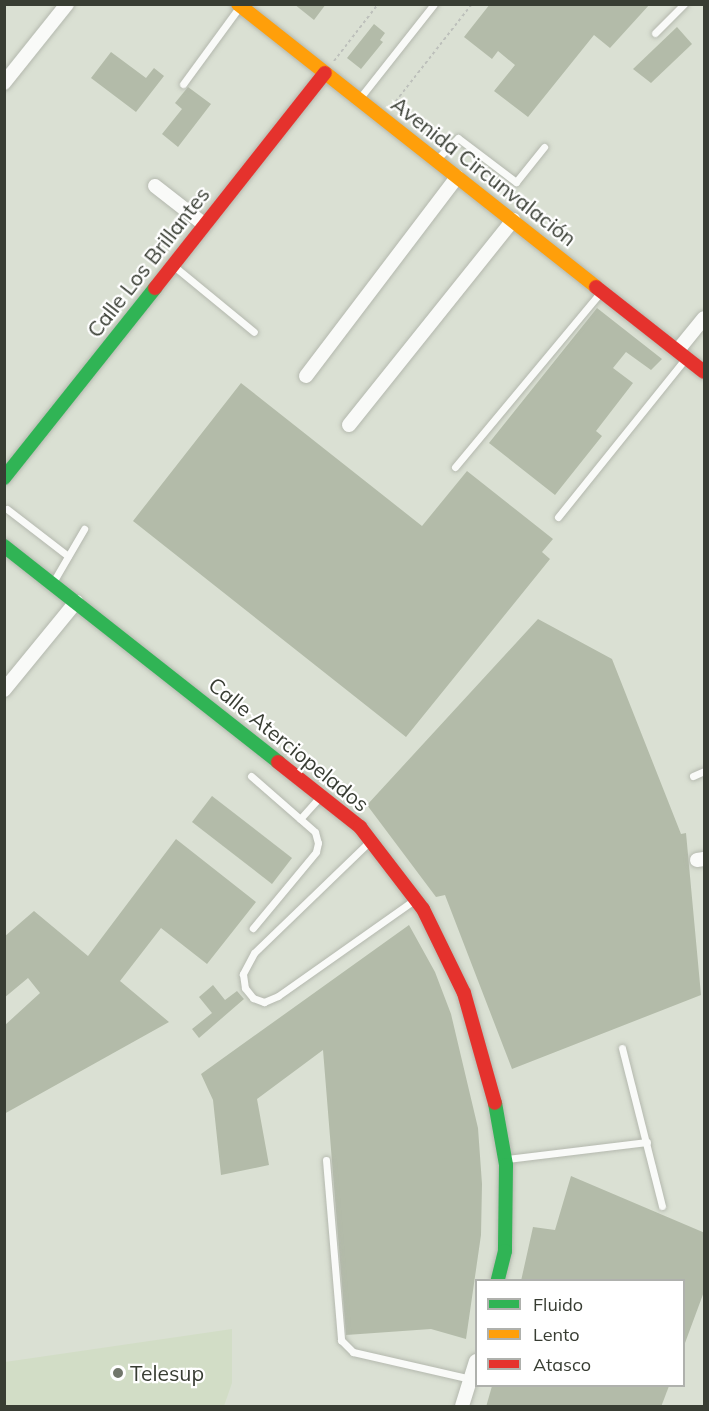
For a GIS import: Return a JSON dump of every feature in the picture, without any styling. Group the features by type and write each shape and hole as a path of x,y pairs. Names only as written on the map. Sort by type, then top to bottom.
{"street":[{"path":"4,83 67,4"},
{"name":"Avenida Circunvalación","path":"239,5 704,369"},
{"name":"Calle Los Brillantes","path":"4,478 325,73"},
{"path":"306,376 457,177"},
{"path":"155,186 205,225"},
{"path":"349,425 513,220"},
{"path":"682,354 705,318"},
{"name":"Calle Aterciopelados","path":"4,546 360,827 416,899 464,993 490,1076 505,1159 505,1251 498,1279"},
{"path":"4,690 76,602"},
{"path":"462,1407 475,1367"}],"lane":[{"path":"358,99 434,4"},
{"path":"655,33 684,4"},
{"path":"183,84 239,5"},
{"path":"436,160 458,138 516,182 544,147"},
{"path":"172,265 254,332"},
{"path":"455,467 602,290"},
{"path":"558,517 682,354"},
{"path":"7,509 68,556"},
{"path":"52,584 84,528"},
{"path":"693,776 705,771"},
{"path":"251,776 315,832 316,852 253,928"},
{"path":"300,819 321,796"},
{"path":"370,841 254,953 243,974 245,988 253,998 264,1002 278,996 416,899"},
{"path":"622,1048 662,1206"},
{"path":"505,1159 647,1142"},
{"path":"326,1160 341,1340 353,1352 471,1379"}],"path":[{"path":"325,73 378,4"},
{"path":"382,118 472,4"}],"shaded area":[{"name":"Telesup","path":"232,1329 232,1383 224,1406 5,1406 5,1362"}],"building":[{"path":"294,4 326,4 314,20"},
{"path":"490,4 650,4 610,48 594,35 528,117 494,91 515,65 498,51 492,59 464,37"},
{"path":"374,24 385,33 380,40 383,42 361,69 347,58"},
{"path":"677,27 692,44 651,83 633,69"},
{"path":"111,52 146,78 154,68 164,76 136,112 91,78"},
{"path":"188,87 211,104 178,147 162,134 182,109 175,103"},
{"path":"597,308 662,359 651,370 626,352 613,368 633,383 596,431 602,436 555,495 489,443"},
{"path":"241,383 422,526 467,471 553,539 542,552 550,559 406,737 133,521"},
{"path":"538,619 612,659 681,834 686,833 701,995 512,1069 445,895 436,897 367,805"},
{"path":"212,796 292,858 272,884 192,822"},
{"path":"176,839 256,902 207,964 161,928 120,981 169,1022 4,1114 4,1026 40,993 28,978 4,998 4,937 34,911 88,956"},
{"path":"409,925 435,972 451,1014 478,1128 482,1184 481,1235 466,1339 431,1329 346,1335 323,1050 257,1099 269,1165 221,1175 213,1100 201,1074"},
{"path":"213,985 225,1000 237,991 244,999 199,1038 192,1029 212,1013 199,997"},
{"path":"571,1176 705,1233 705,1289 685,1343 685,1279 521,1279 533,1227 555,1230"},
{"path":"492,1387 669,1387 661,1407 486,1407"}],"traffic: fast":[{"path":"4,478 155,288"},
{"path":"4,546 278,762"},
{"path":"495,1103 506,1165 505,1251 498,1279"}],"traffic: slow":[{"path":"238,4 596,287"}],"traffic: jam":[{"path":"155,288 325,73"},
{"path":"596,287 704,372"},
{"path":"278,762 360,827 423,909 464,993 495,1103"}],"place":[{"name":"Telesup","path":"118,1373"}]}
